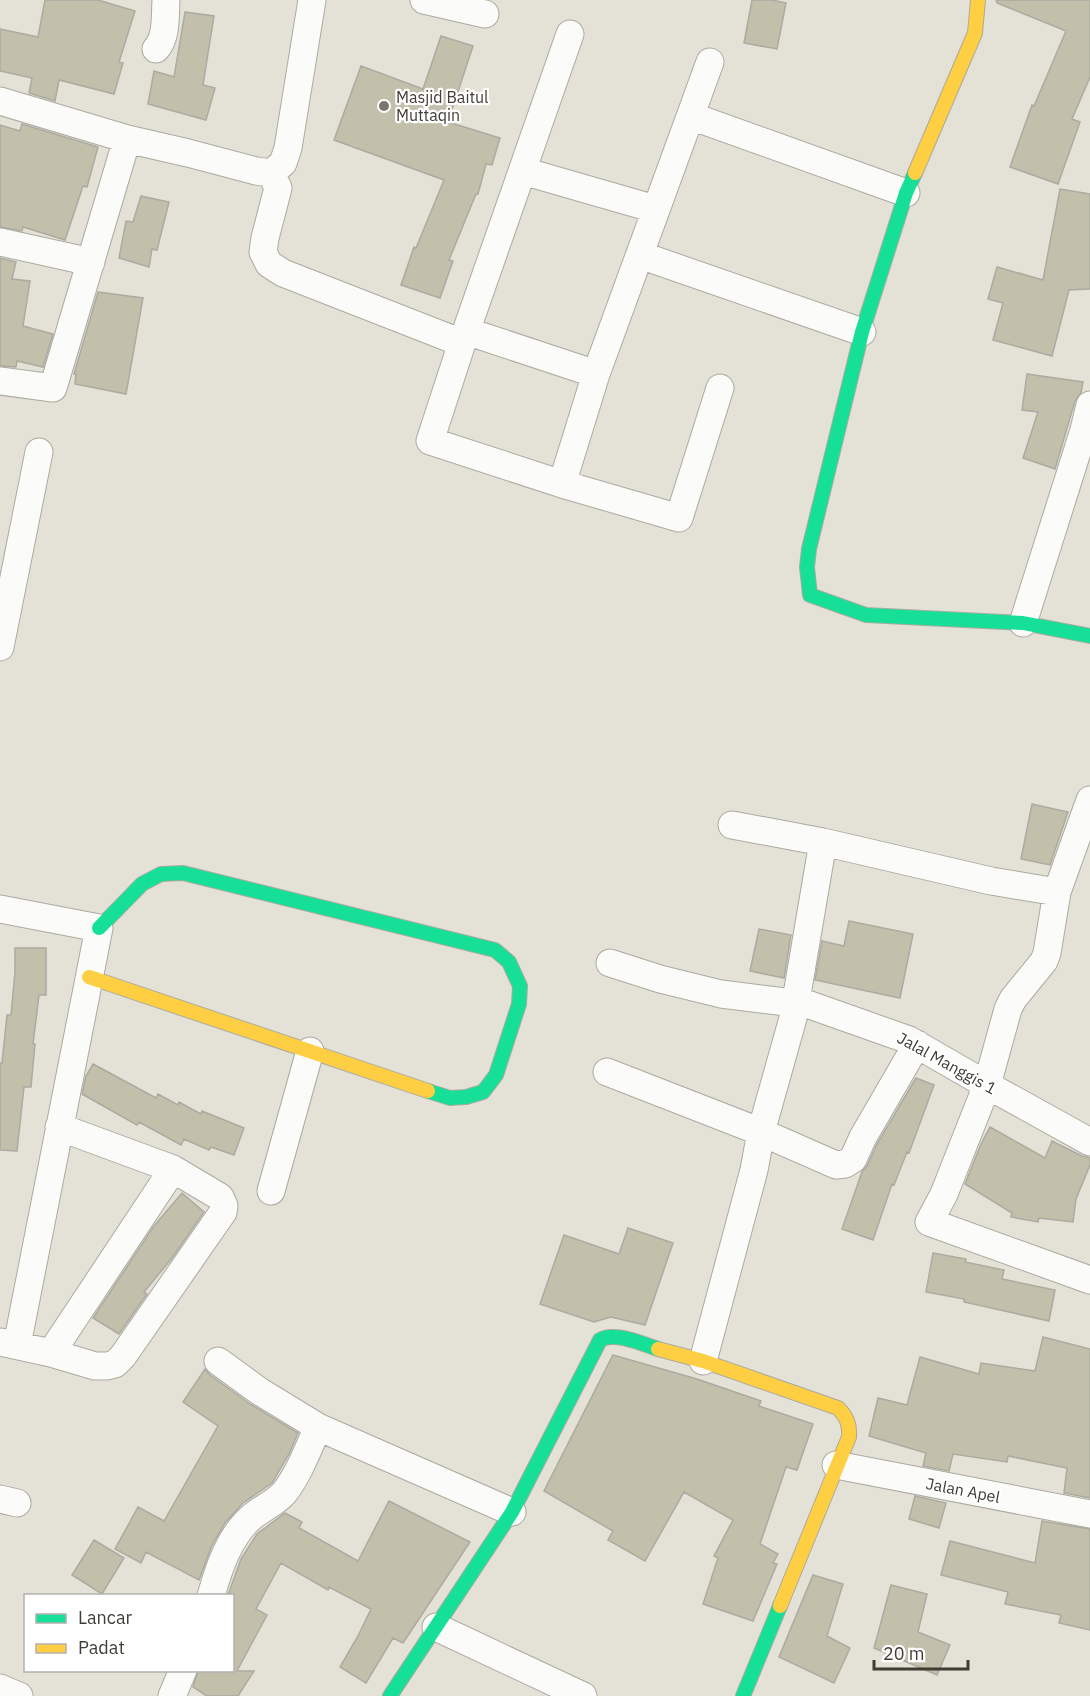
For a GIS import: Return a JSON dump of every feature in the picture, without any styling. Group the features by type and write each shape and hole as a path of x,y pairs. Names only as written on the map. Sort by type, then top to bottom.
{"street":[{"path":"156,49 161,44 164,34 166,0"},
{"path":"0,101 127,139 271,173 283,163 288,148 312,0"},
{"path":"424,0 485,14"},
{"path":"978,0 975,33 906,193 862,332 809,549 807,567 810,595 867,615 1023,622 1090,636"},
{"path":"570,34 430,441 562,484 679,518 720,388"},
{"path":"562,484 596,374 710,62"},
{"path":"691,116 906,193"},
{"path":"0,381 53,388 127,139"},
{"path":"523,171 655,209"},
{"path":"271,173 278,188 263,252 269,264 283,273 464,337 596,374"},
{"path":"0,242 91,262"},
{"path":"640,255 862,332"},
{"path":"1023,622 1090,405"},
{"path":"0,647 4,611 39,452"},
{"path":"1090,800 1057,892 1044,961 1013,999 1008,1009 987,1085 944,1194 929,1222 1090,1280"},
{"path":"732,825 823,842 991,881 1057,892"},
{"path":"703,1360 751,1182 761,1132 793,1018 823,842"},
{"path":"59,1127 173,1169 220,1197 224,1206 223,1212 123,1356 115,1364 107,1366 95,1366 9,1343 59,1127 89,977 99,928 142,884 161,874 183,873 495,950 509,962 520,986 519,1004 496,1075 483,1092 466,1097 450,1098 89,977"},
{"path":"0,909 99,928"},
{"name":"Jalal Manggis 1","path":"610,963 660,979 721,994 810,1005 850,1018 917,1044 1090,1142"},
{"path":"607,1072 761,1132 836,1165 853,1159 863,1137 917,1044"},
{"path":"271,1191 310,1051"},
{"path":"51,1353 173,1169"},
{"path":"390,1696 512,1512 600,1340 605,1336 613,1336 703,1360 838,1408 850,1425 849,1437 743,1696"},
{"path":"218,1360 259,1391 318,1427 512,1512"},
{"path":"212,1594 230,1544 252,1517 283,1494 298,1470 318,1427"},
{"name":"Jalan Apel","path":"836,1465 1090,1514"},
{"path":"436,1627 583,1696"},
{"path":"172,1696 183,1672"},
{"path":"0,1688 19,1696"}],"building":[{"path":"45,0 98,0 135,11 119,62 123,63 114,94 59,80 55,101 29,93 32,78 0,71 0,29 38,37"},
{"path":"752,0 786,3 777,49 744,43"},
{"path":"996,0 1090,0 1090,77 1072,119 1080,122 1058,184 1010,167 1032,105 1034,106 1066,31 997,3"},
{"path":"185,12 214,16 203,85 215,88 206,120 148,104 154,71 174,77"},
{"path":"441,36 473,46 448,122 500,138 492,165 486,164 478,194 476,194 449,260 453,261 440,298 401,285 414,247 416,248 444,180 334,140 361,66 423,89"},
{"path":"22,124 98,147 87,187 83,186 65,240 23,227 22,231 0,227 0,125 20,131"},
{"path":"1060,189 1090,194 1090,289 1069,290 1052,356 993,340 1003,303 988,299 997,267 1043,280"},
{"path":"141,196 169,202 157,250 152,249 149,267 119,258 126,221 133,222"},
{"path":"0,258 16,262 12,279 30,281 23,326 53,334 43,367 17,361 16,367 0,366"},
{"path":"98,292 143,298 126,394 75,384 76,374 74,374"},
{"path":"1027,374 1083,382 1055,469 1023,458 1038,412 1022,410"},
{"path":"1032,804 1068,812 1050,865 1021,859"},
{"path":"849,921 913,934 900,998 815,980 822,941 844,946"},
{"path":"759,929 791,935 784,978 750,971"},
{"path":"15,948 46,948 46,995 39,995 31,1087 24,1087 17,1151 0,1150 0,1063 2,1063 7,1015 11,1015"},
{"path":"93,1064 156,1098 158,1094 178,1105 179,1102 201,1114 202,1111 244,1128 234,1155 211,1147 209,1150 184,1139 181,1145 139,1122 137,1125 82,1094 86,1076"},
{"path":"916,1078 934,1085 909,1153 907,1152 894,1185 892,1184 873,1240 842,1229 862,1172"},
{"path":"990,1127 1045,1158 1052,1141 1090,1158 1090,1165 1076,1199 1073,1222 1039,1218 1038,1222 1011,1217 1012,1213 965,1184"},
{"path":"182,1193 204,1212 172,1258 144,1292 147,1294 119,1334 93,1318 154,1226"},
{"path":"628,1228 673,1243 645,1325 611,1317 594,1322 540,1304 564,1235 619,1254"},
{"path":"933,1253 966,1259 965,1262 1004,1270 1002,1279 1055,1290 1049,1321 964,1302 964,1299 926,1292"},
{"path":"1043,1337 1090,1349 1090,1498 1064,1493 1067,1468 1008,1456 1007,1462 953,1454 949,1471 923,1466 926,1453 869,1436 878,1398 907,1405 920,1357 979,1374 981,1363 1035,1371"},
{"path":"613,1355 697,1379 761,1401 759,1406 813,1424 797,1470 786,1467 760,1544 778,1554 773,1563 777,1564 753,1621 703,1604 718,1558 714,1556 733,1520 684,1492 645,1561 608,1540 613,1531 544,1491"},
{"path":"205,1369 250,1404 298,1433 272,1483 243,1503 225,1523 212,1545 199,1580 146,1552 141,1563 115,1549 138,1507 164,1521 218,1426 183,1402"},
{"path":"915,1496 946,1503 939,1528 909,1519"},
{"path":"389,1501 470,1542 403,1643 393,1638 366,1683 340,1667 371,1609 329,1587 328,1590 281,1563 256,1609 267,1615 237,1671 254,1671 238,1696 207,1696 193,1687 198,1672 234,1672 234,1594 228,1594 241,1559 257,1534 285,1513 302,1522 299,1528 358,1561"},
{"path":"1042,1521 1090,1529 1090,1630 1059,1623 1061,1615 1005,1604 1008,1592 941,1575 950,1541 1035,1563"},
{"path":"94,1540 124,1558 102,1594 72,1575"},
{"path":"813,1575 843,1584 827,1636 850,1648 834,1683 779,1657"},
{"path":"891,1585 927,1594 918,1632 950,1645 937,1675 874,1648"}],"traffic: fast":[{"path":"915,173 906,193 862,332 809,549 807,567 810,595 866,615 1023,623 1090,636"},
{"path":"99,928 142,884 161,874 183,873 495,950 509,962 520,986 519,1004 496,1075 483,1092 466,1097 450,1098 428,1091"},
{"path":"390,1696 512,1512 600,1340 621,1338 658,1349"},
{"path":"743,1696 780,1606"}],"traffic: slow":[{"path":"915,173 975,33 978,0"},
{"path":"89,977 428,1091"},
{"path":"658,1349 703,1361 838,1408 846,1418 849,1437 780,1606"}],"place":[{"name":"Masjid Baitul Muttaqin","path":"384,106"}]}
